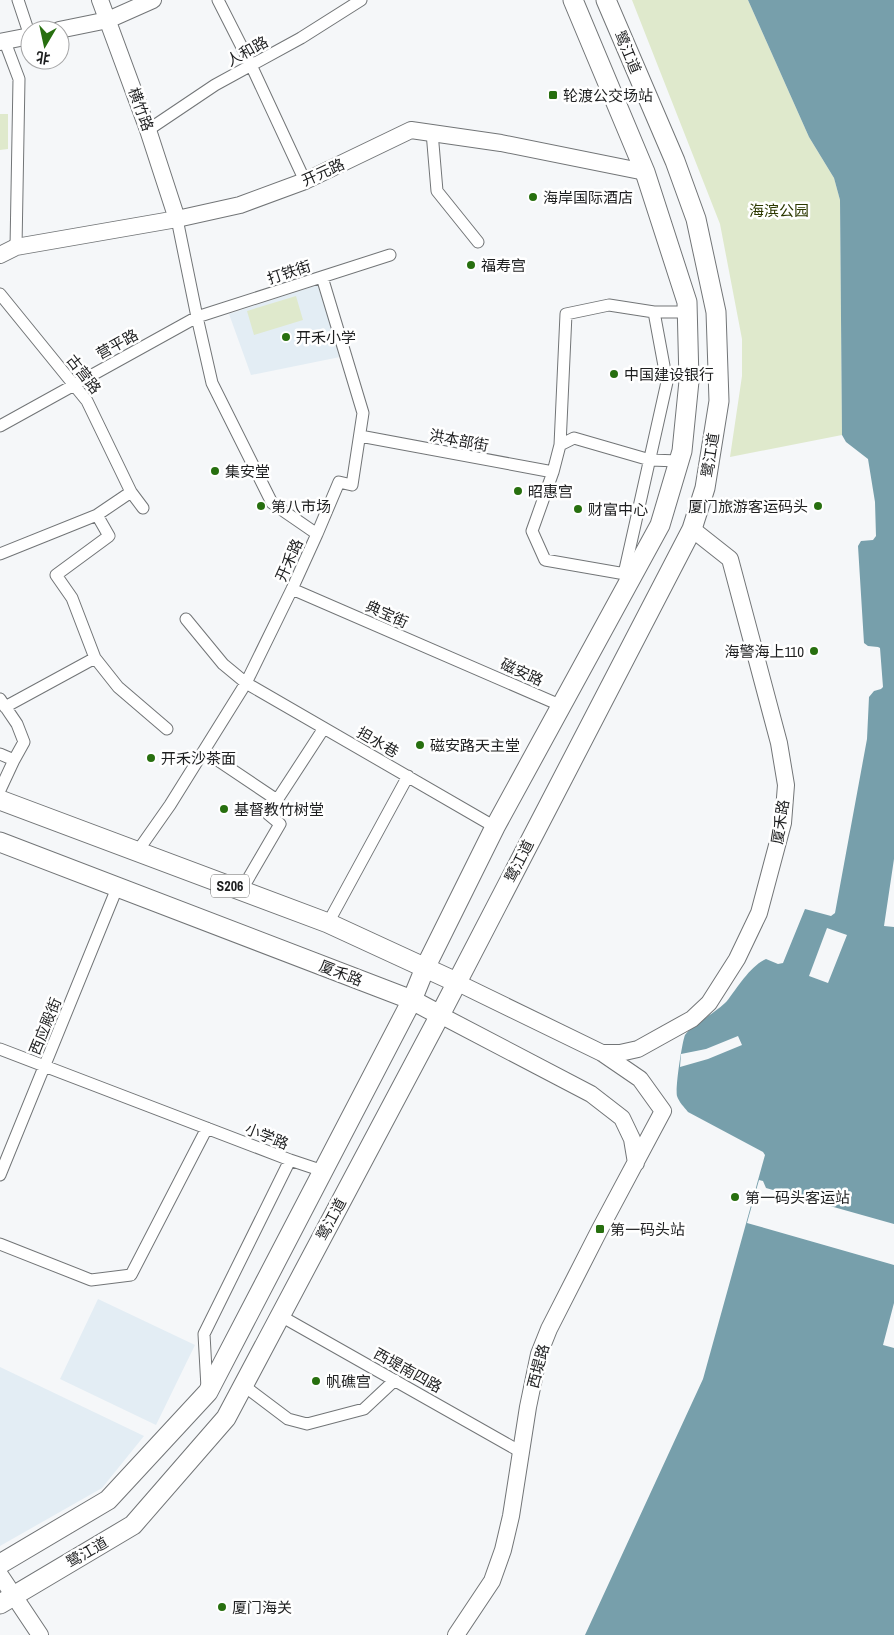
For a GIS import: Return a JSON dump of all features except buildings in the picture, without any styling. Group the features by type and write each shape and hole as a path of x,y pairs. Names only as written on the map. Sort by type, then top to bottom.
{"main road":[{"name":"鹭江道","path":"0,1564 108,1500 208,1392 412,1000 425,968 495,827 562,706 628,574 660,525 682,451 690,381 687,302 645,172 573,0"},
{"name":"鹭江道","path":"7,1600 133,1525 226,1418 440,1015 692,529 705,488 719,401 716,312 696,218 675,161 606,0"},
{"name":"厦禾路","path":"0,800 328,923 456,982"},
{"name":"厦禾路","path":"0,842 412,1000 440,1015"}],"street":[{"path":"18,0 25,20"},
{"name":"横竹路","path":"100,0 148,130 177,219"},
{"path":"70,28 108,20 153,0"},
{"path":"218,0 252,65 305,181"},
{"name":"人和路","path":"148,130 215,85 301,38 361,0"},
{"path":"16,247 19,79 2,42 20,38"},
{"name":"开元路","path":"0,255 16,247 177,219 240,205 305,181 411,130 501,142 645,172"},
{"path":"432,132 437,191 478,242"},
{"name":"开禾路","path":"137,852 170,804 246,683 317,534 272,503 212,382 177,219"},
{"name":"打铁街","path":"197,317 390,255"},
{"path":"317,534 339,482 352,485 363,413 322,277"},
{"name":"古营路","path":"0,294 87,401 130,492 143,508"},
{"path":"654,312 667,382 628,574 545,560 532,531 560,446 566,314 609,305 654,312 687,312"},
{"name":"营平路","path":"0,426 197,317"},
{"name":"洪本部街","path":"360,436 552,472"},
{"path":"560,446 574,438 650,460 679,461"},
{"path":"0,554 97,515 130,492"},
{"path":"97,515 108,536 56,575 72,598 95,658 118,687 167,729"},
{"name":"厦禾路","path":"602,1053 620,1053 638,1049 692,1019 709,1003 737,959 759,913 782,823 786,785 779,743 730,558 692,529"},
{"name":"典宝街","path":"292,589 469,666"},
{"name":"担水巷","path":"186,619 224,664 246,683 495,827"},
{"path":"0,790 24,742 17,724 3,703 95,658"},
{"name":"磁安路","path":"469,666 562,706"},
{"path":"241,890 280,824 268,814 324,728"},
{"path":"204,751 277,800"},
{"path":"0,754 14,760"},
{"path":"328,923 408,776"},
{"name":"西应殿街","path":"0,1175 117,888"},
{"name":"厦禾路","path":"456,982 602,1053 640,1079 663,1111"},
{"name":"厦禾路","path":"440,1015 591,1094 622,1118 632,1139 636,1163"},
{"name":"小学路","path":"0,1049 290,1160 204,1334 208,1392"},
{"name":"西堤路","path":"456,1635 492,1581 500,1558 511,1516 528,1407 540,1354 549,1329 663,1111"},
{"path":"0,1244 91,1280 131,1275 206,1128"},
{"path":"290,1160 323,1172"},
{"name":"西堤南四路","path":"280,1315 521,1452"},
{"path":"243,1385 288,1419 307,1424 364,1410 395,1380"},
{"path":"0,1575 7,1600 40,1635"}],"shaded area":[{"name":"开禾小学","path":"318,285 340,357 251,375 229,314"},
{"path":"98,1299 195,1345 156,1425 60,1379"},
{"path":"0,1367 144,1436 102,1488 0,1546"}],"green space":[{"name":"海滨公园","path":"632,0 748,0 809,137 834,178 840,200 842,435 730,457 742,376 742,339 720,224"},
{"path":"0,114 8,114 8,149 0,150"},
{"path":"296,296 303,320 254,335 247,311"}],"water":[{"path":"748,0 894,0 894,1635 585,1635 703,1379 765,1155 763,1152 688,1112 680,1102 677,1096 677,1084 685,1035 727,1001 745,977 760,962 766,959 778,964 783,963 805,909 831,916 835,913 867,739 869,697 874,691 883,687 880,648 868,646 864,643 858,546 861,541 873,540 876,536 875,502 868,459 846,442 842,435 840,200 834,178 809,137"}],"pier":[{"path":"894,859 894,927 884,926"},
{"path":"827,928 847,935 828,983 809,976"},
{"path":"738,1036 742,1045 708,1059 680,1067 681,1054 706,1049"},
{"path":"759,1180 763,1181 766,1188 894,1224 894,1265 747,1223"},
{"path":"894,1303 894,1348 883,1345"}],"place":[{"name":"轮渡公交场站","path":"553,95"},
{"name":"海岸国际酒店","path":"533,197"},
{"name":"福寿宫","path":"471,265"},
{"name":"开禾小学","path":"286,337"},
{"name":"中国建设银行","path":"614,374"},
{"name":"集安堂","path":"215,471"},
{"name":"昭惠宫","path":"518,491"},
{"name":"第八市场","path":"261,506"},
{"name":"厦门旅游客运码头","path":"818,506"},
{"name":"财富中心","path":"578,509"},
{"name":"海警海上110","path":"814,651"},
{"name":"磁安路天主堂","path":"420,745"},
{"name":"开禾沙茶面","path":"151,758"},
{"name":"基督教竹树堂","path":"224,809"},
{"name":"第一码头客运站","path":"735,1197"},
{"name":"第一码头站","path":"600,1229"},
{"name":"帆礁宫","path":"316,1381"},
{"name":"厦门海关","path":"222,1607"}]}
